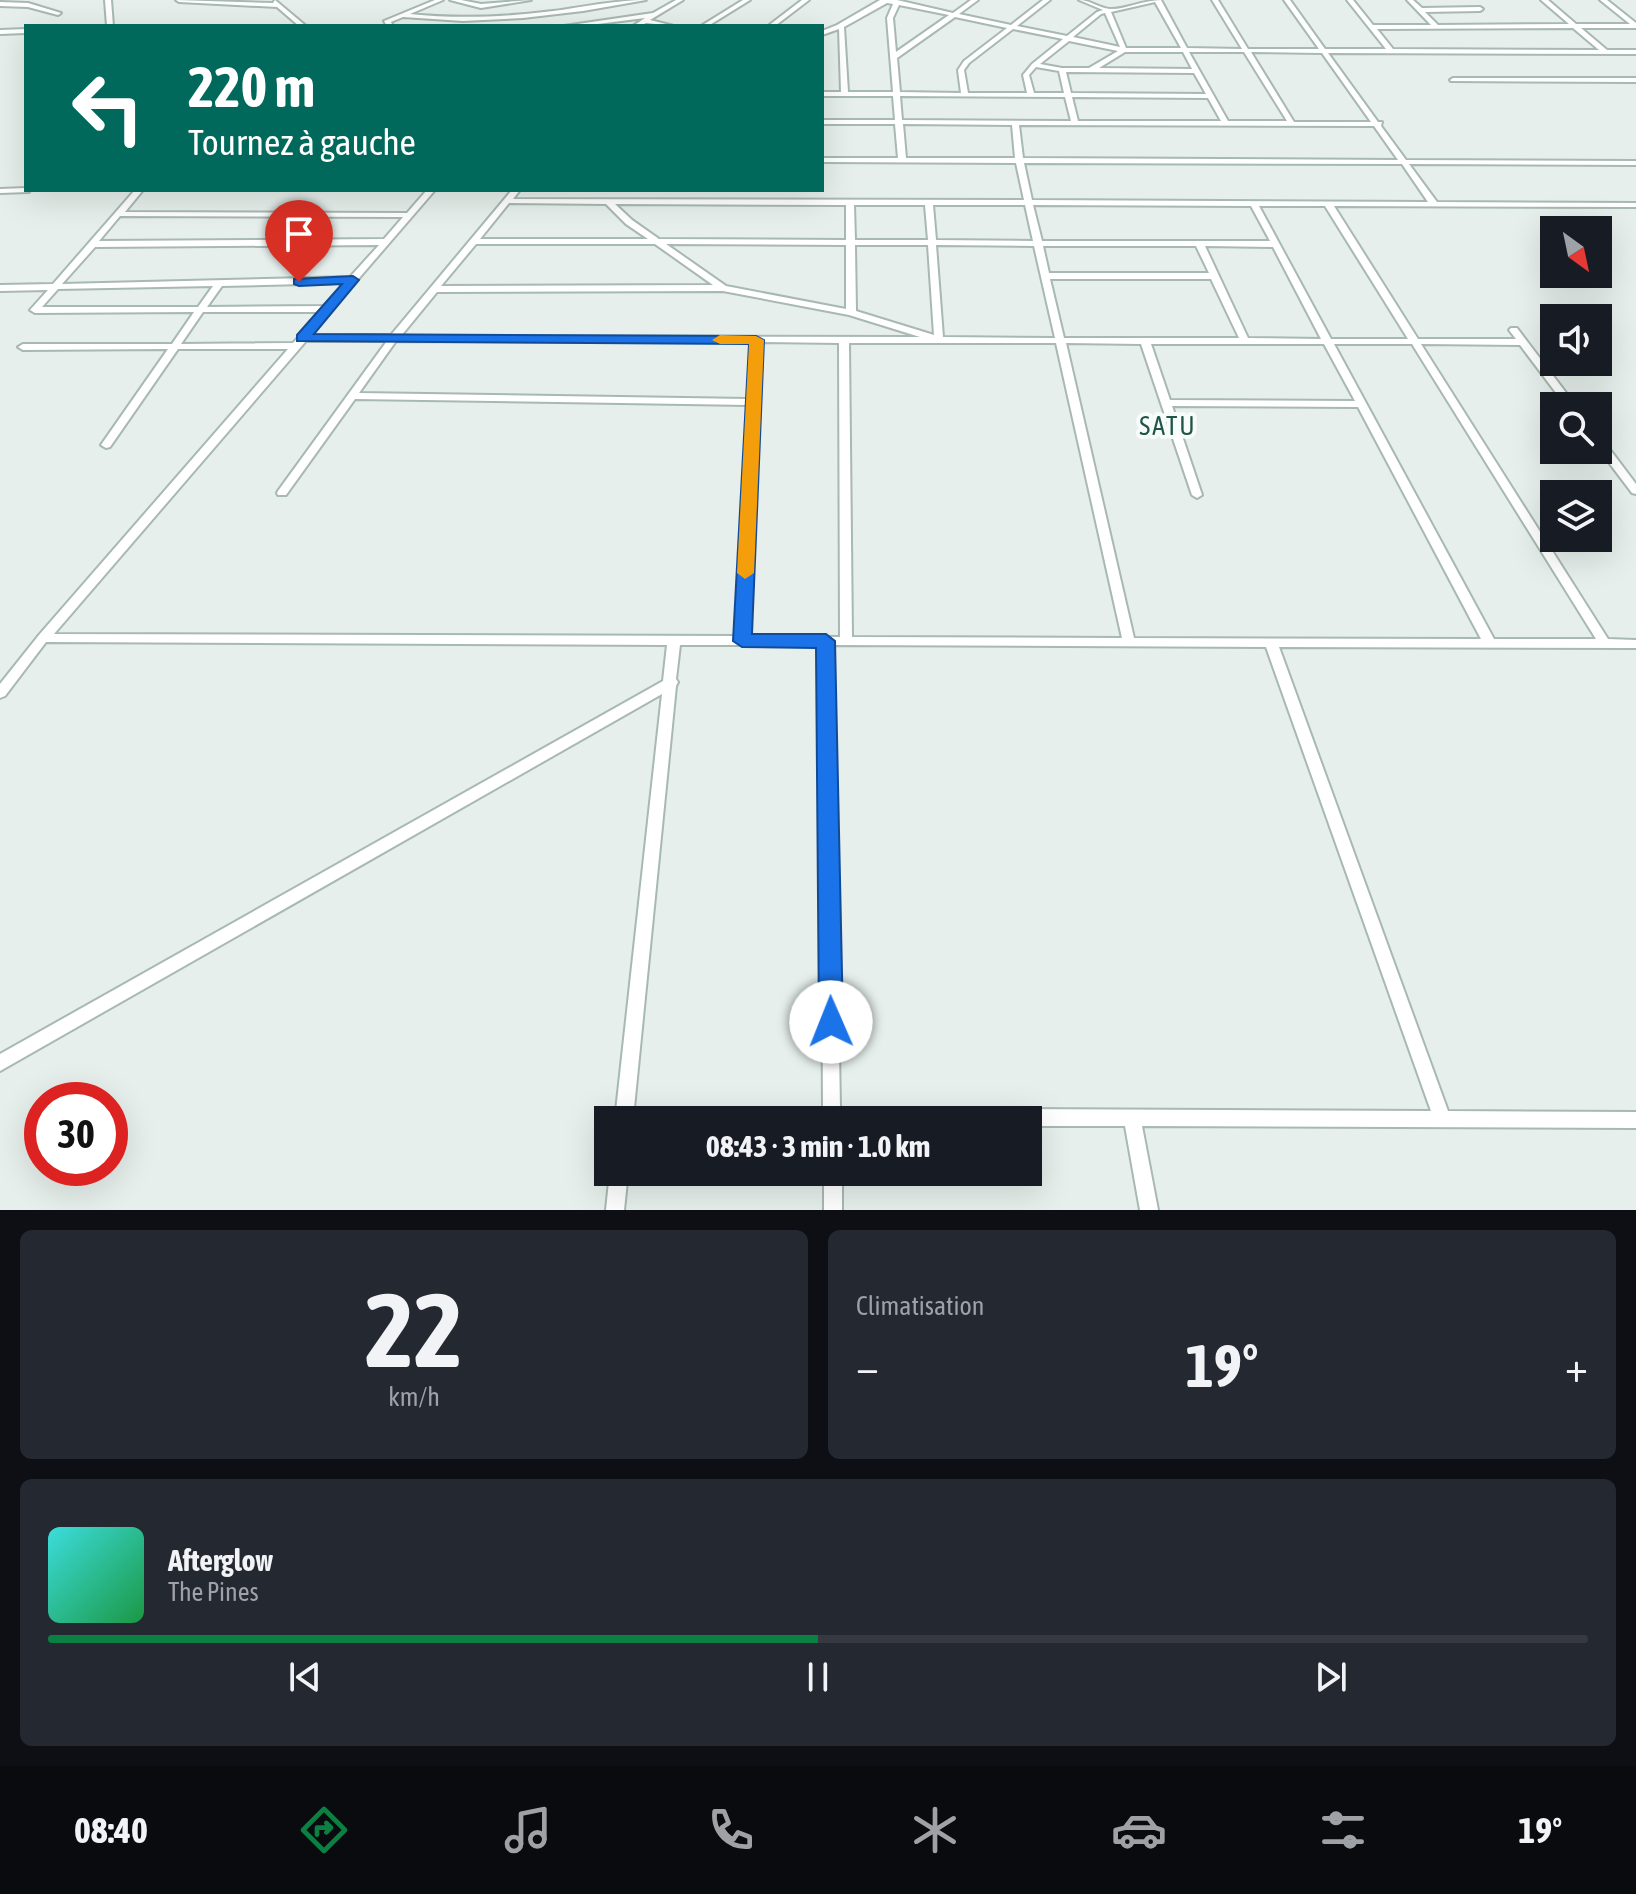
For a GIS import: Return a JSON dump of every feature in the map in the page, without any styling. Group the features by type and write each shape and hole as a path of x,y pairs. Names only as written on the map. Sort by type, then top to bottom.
{"street":[{"path":"0,11 28,0"},
{"path":"108,0 110,24"},
{"path":"179,0 276,2 301,24"},
{"path":"389,24 387,21 440,0"},
{"path":"453,0 481,6 528,0"},
{"path":"402,15 484,24 607,2 643,0"},
{"path":"640,24 680,0"},
{"path":"707,24 747,0"},
{"path":"774,24 806,0"},
{"path":"895,56 972,0"},
{"path":"965,95 961,70 966,62 1047,0"},
{"path":"1082,0 1107,10 1124,50"},
{"path":"1031,95 1026,75 1066,40 1107,10 1158,0 1226,124"},
{"path":"1215,0 1292,124"},
{"path":"1287,0 1434,204"},
{"path":"1350,0 1391,51"},
{"path":"1410,0 1437,27"},
{"path":"1470,0 1499,27"},
{"path":"1544,0 1605,52"},
{"path":"1372,27 1636,26 1603,0"},
{"path":"890,1 902,160"},
{"path":"824,32 842,28 868,7 890,1 1010,29 1124,50 1636,52"},
{"path":"0,4 58,13"},
{"path":"481,6 478,11 484,24"},
{"path":"1420,10 1480,9"},
{"path":"583,24 655,15"},
{"path":"645,21 661,24"},
{"path":"842,28 845,94"},
{"path":"0,32 24,31"},
{"path":"1091,70 1124,50"},
{"path":"1034,65 1062,70 1197,71"},
{"path":"1062,70 1075,123"},
{"path":"1453,80 1636,80"},
{"path":"824,94 1211,96"},
{"path":"824,122 1379,124"},
{"path":"1015,123 1028,203 1129,642"},
{"path":"824,160 1636,163"},
{"path":"0,191 24,190"},
{"path":"137,192 35,310 328,309"},
{"path":"0,693 43,638 429,192"},
{"path":"282,493 393,339 514,192"},
{"path":"797,202 798,192"},
{"path":"507,201 1636,205"},
{"path":"608,201 629,222 723,288"},
{"path":"850,202 851,313"},
{"path":"929,202 939,340"},
{"path":"1254,204 1490,644"},
{"path":"1328,204 1605,644"},
{"path":"118,214 409,215"},
{"path":"474,241 1276,244"},
{"path":"93,244 386,242"},
{"path":"1199,243 1245,341"},
{"path":"1045,276 1214,276"},
{"path":"0,288 353,280"},
{"path":"106,445 219,283"},
{"path":"435,289 723,288 851,313 939,340"},
{"path":"1514,330 1560,392"},
{"path":"23,347 393,339 1523,342"},
{"path":"742,641 756,340"},
{"path":"844,340 846,641"},
{"path":"1145,341 1197,495"},
{"path":"352,396 753,402"},
{"path":"1166,403 1361,404"},
{"path":"1612,459 1636,491"},
{"path":"43,638 1636,644"},
{"path":"625,1106 674,641"},
{"path":"826,641 832,1106"},
{"path":"1271,643 1442,1119"},
{"path":"0,1063 672,682"},
{"path":"1042,1118 1636,1120"},
{"path":"1132,1118 1149,1210"},
{"path":"615,1210 618,1186"},
{"path":"833,1186 833,1210"}],"slow traffic":[{"path":"720,340 756,340 745,573"}],"district":[{"name":"SATU","path":"1168,426"}],"route":[{"path":"299,282 353,280 302,338 756,340 742,641 826,641 831,1022"}]}
